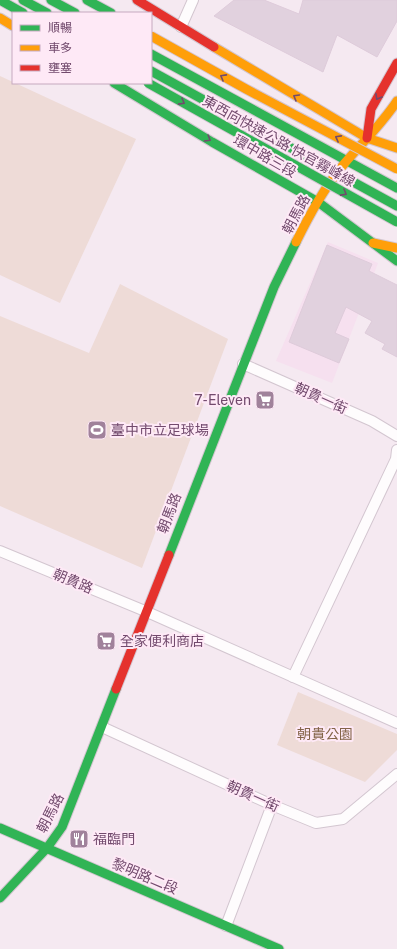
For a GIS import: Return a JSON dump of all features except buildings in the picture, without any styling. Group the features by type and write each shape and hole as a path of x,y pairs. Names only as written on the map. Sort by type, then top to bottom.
{"main road":[{"path":"0,0 21,12"},
{"path":"23,0 45,12"},
{"path":"51,0 73,12"},
{"path":"88,0 108,12"},
{"path":"137,0 287,92 366,138 397,148"},
{"path":"0,18 12,25"},
{"name":"東西向快速公路 快官霧峰線","path":"152,37 246,89 397,169"},
{"path":"152,55 397,188"},
{"name":"朝馬路","path":"366,138 371,109 397,63"},
{"name":"環中路三段","path":"152,72 336,174 397,206"},
{"name":"環中路三段","path":"116,84 212,142 318,202 397,261"},
{"name":"東西向快速公路 快官霧峰線","path":"150,84 397,222"},
{"name":"朝馬路","path":"0,898 47,848 62,827 102,727 145,612 274,287 318,202 336,174 366,138 387,119 397,101"},
{"path":"373,243 397,248"},
{"name":"黎明路二段","path":"0,828 280,949"}],"street":[{"path":"181,27 193,0"},
{"name":"朝貴一街","path":"243,364 372,421 397,436"},
{"path":"293,677 397,456"},
{"name":"朝貴路","path":"0,551 145,612"},
{"path":"145,612 397,723"},
{"name":"朝貴一街","path":"102,727 272,806 316,823 343,819 397,774"},
{"path":"226,926 272,806"}],"shaded area":[{"path":"328,242 378,263 332,383 276,361"}],"green space":[{"path":"0,76 12,82 12,84 17,84 136,139 60,303 0,275"},
{"name":"臺中市立足球場","path":"120,284 228,339 142,568 0,506 0,316 89,353"},
{"name":"朝貴公園","path":"298,692 397,734 397,750 365,782 277,745"}],"traffic: fast":[{"path":"0,0 21,12"},
{"path":"23,0 45,12"},
{"path":"51,0 73,12"},
{"path":"87,0 109,12"},
{"path":"152,55 397,188"},
{"path":"152,72 397,206"},
{"path":"116,84 212,142 318,202 397,261"},
{"path":"150,84 397,222"},
{"path":"169,555 274,287 296,242"},
{"path":"0,898 47,848 62,827 116,689"},
{"path":"0,828 279,949"}],"traffic: slow":[{"path":"0,18 12,25"},
{"path":"152,37 246,89 397,169"},
{"path":"214,47 367,138 397,148"},
{"path":"296,242 312,211 330,182 385,118 397,101"},
{"path":"373,243 397,248"}],"traffic: jam":[{"path":"137,0 214,47"},
{"path":"367,138 371,109 397,63"},
{"path":"116,689 169,555"}],"place":[{"name":"7-Eleven","path":"265,400"},
{"name":"臺中市立足球場","path":"97,430"},
{"name":"全家便利商店","path":"106,641"},
{"name":"福臨門","path":"79,839"}]}
